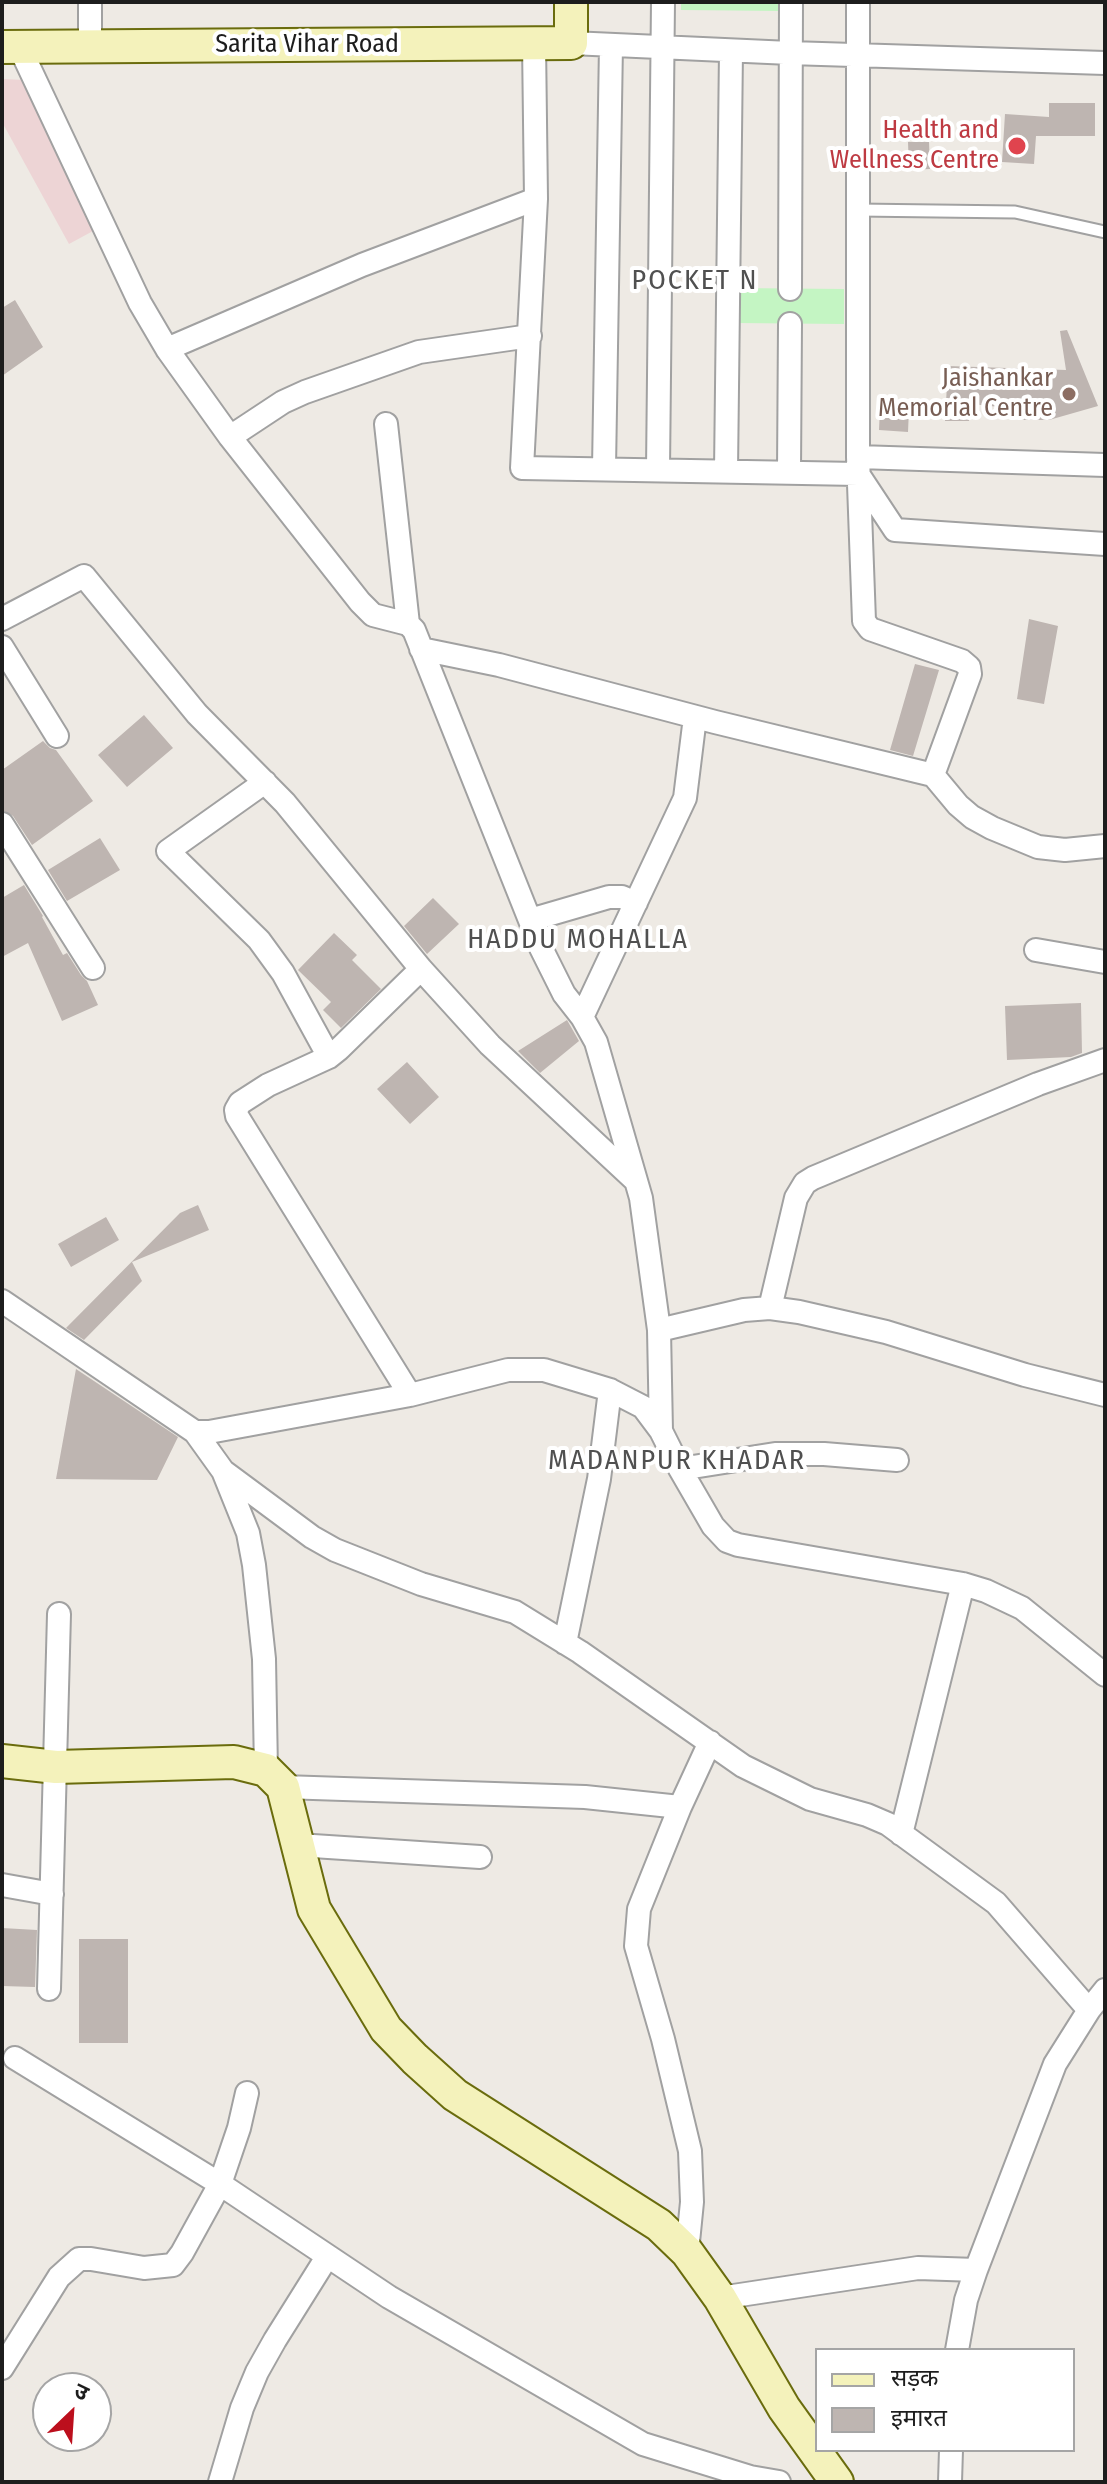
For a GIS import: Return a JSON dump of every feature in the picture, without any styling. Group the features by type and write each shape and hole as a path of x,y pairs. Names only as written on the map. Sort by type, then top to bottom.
{"street":[{"path":"90,2 90,47"},
{"path":"571,2 571,43 1105,63"},
{"path":"658,469 663,2"},
{"path":"790,289 791,2"},
{"path":"858,2 858,466 864,621 870,629 962,661 970,670 933,775"},
{"path":"534,43 536,199 522,468 789,471 858,466 1105,465"},
{"name":"Sarita Vihar Road","path":"10,46 571,43"},
{"path":"604,468 611,45"},
{"path":"10,46 140,303 167,349 230,437 360,602 373,615 408,624 414,630 530,920 564,994 596,1042 637,1181 659,1330 661,1431"},
{"path":"726,471 731,51"},
{"path":"167,349 362,265 536,199"},
{"path":"789,471 790,324"},
{"path":"230,437 283,402 305,392 419,352 530,336"},
{"path":"386,424 408,624"},
{"path":"858,466 895,530 1105,544"},
{"path":"2,619 84,576 197,714 285,803 421,969 514,1070 637,1181"},
{"path":"2,647 57,736"},
{"path":"421,649 499,665 933,775 972,817 1016,838 1038,847 1065,850 1105,846"},
{"path":"582,1017 685,798 695,717"},
{"path":"265,782 168,851 259,940 283,973 329,1057"},
{"path":"2,824 93,968"},
{"path":"530,920 609,897 622,897 636,903"},
{"path":"1036,950 1105,962"},
{"path":"410,1395 236,1110 240,1103 268,1085 329,1057 421,969"},
{"path":"770,1308 796,1198 805,1183 1038,1084 1105,1060"},
{"path":"2,1301 195,1432 223,1471 248,1533 254,1565 274,1779 298,1845 316,1912 386,2029 455,2095 659,2225 687,2252 720,2298 784,2408 815,2451"},
{"path":"659,1330 744,1310 770,1308 799,1312 886,1332 1025,1375 1105,1395"},
{"path":"195,1432 410,1395 483,1375 527,1368 544,1370 610,1390 643,1407 661,1431 713,1526 727,1541 963,1584 1003,1597 1022,1608 1105,1675"},
{"path":"565,1643 599,1479 610,1390"},
{"path":"680,1469 775,1454 824,1454 897,1460"},
{"path":"223,1471 312,1537 335,1550 421,1584 515,1612 743,1766 810,1799 888,1824 996,1903 1089,2010"},
{"path":"901,1834 963,1584"},
{"path":"49,1989 59,1614"},
{"path":"687,2252 692,2202 690,2151 663,2039 636,1946 639,1909 710,1742"},
{"path":"2,1761 56,1767 234,1762 274,1779 585,1797 680,1807"},
{"path":"298,1845 480,1857"},
{"path":"2,1885 52,1894"},
{"path":"957,2348 966,2300 976,2270 1055,2064 1105,1990"},
{"path":"15,2058 220,2184 389,2297 643,2444 750,2477 779,2482"},
{"path":"2,2368 59,2277 79,2259 144,2268 173,2265 220,2184 247,2093"},
{"path":"220,2482 242,2408 257,2372 327,2257"},
{"path":"720,2298 918,2268 976,2270"},
{"path":"816,2452 837,2482"},
{"path":"950,2482 951,2452"}],"lane":[{"path":"858,210 1015,212 1105,232"}],"shaded area":[{"path":"2,79 25,80 93,231 69,244 2,122"}],"green space":[{"path":"681,2 778,2 778,11 681,10"},
{"path":"736,288 844,289 844,324 736,323"}],"building":[{"path":"1049,103 1095,103 1095,136 1036,136 1034,164 1002,162 1005,114 1049,117"},
{"path":"908,142 929,142 930,169 909,170"},
{"path":"15,300 43,347 2,376 2,308"},
{"path":"1067,330 1098,406 1049,420 1019,420 1019,409 971,404 969,421 945,421 948,366 1066,370 1060,331"},
{"path":"880,407 909,409 908,432 879,430"},
{"path":"1029,619 1058,626 1044,704 1017,699"},
{"path":"915,664 939,670 913,756 890,750"},
{"path":"144,715 173,748 127,787 98,755"},
{"path":"43,741 56,750 93,801 32,845 13,816 2,810 2,770"},
{"path":"100,838 120,870 67,901 48,870"},
{"path":"24,885 63,955 67,953 87,981 98,1005 62,1021 28,943 2,957 2,898"},
{"path":"433,898 459,924 427,954 404,926"},
{"path":"334,933 357,955 352,960 381,989 341,1028 323,1010 331,1002 298,970"},
{"path":"1081,1003 1082,1053 1071,1057 1007,1060 1005,1006"},
{"path":"567,1020 579,1041 540,1073 518,1051"},
{"path":"407,1062 439,1097 410,1124 377,1089"},
{"path":"198,1205 209,1230 132,1262 142,1281 84,1340 66,1328 180,1213"},
{"path":"106,1217 119,1240 71,1267 58,1244"},
{"path":"76,1369 178,1437 157,1480 56,1479"},
{"path":"2,1928 37,1930 35,1987 2,1986"},
{"path":"79,1939 128,1939 128,2043 79,2043"}],"place":[{"name":"Health and Wellness Centre","path":"1017,146"},
{"name":"Jaishankar Memorial Centre","path":"1069,394"}],"district":[{"name":"POCKET N","path":"695,281"},
{"name":"HADDU MOHALLA","path":"578,940"},
{"name":"MADANPUR KHADAR","path":"677,1461"}]}
